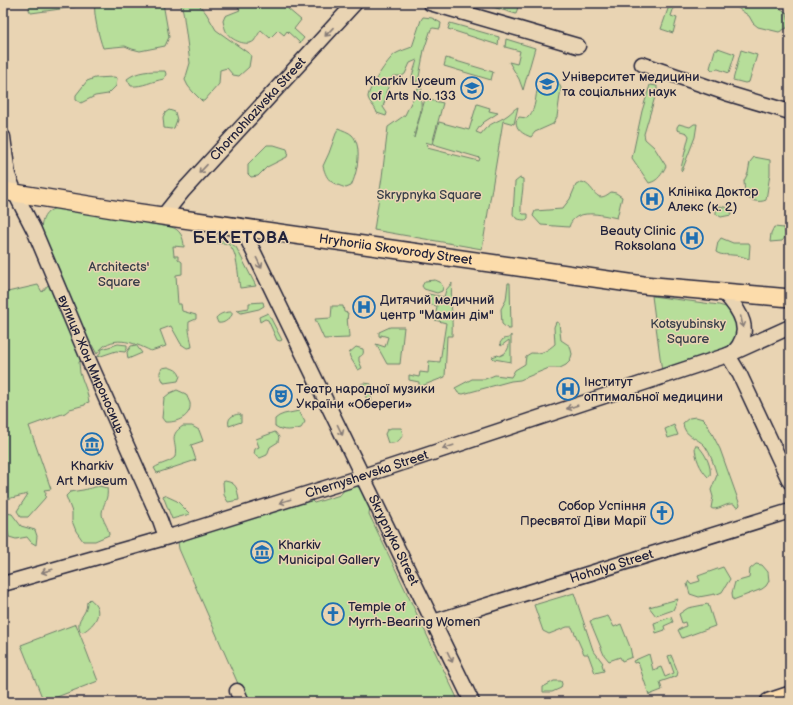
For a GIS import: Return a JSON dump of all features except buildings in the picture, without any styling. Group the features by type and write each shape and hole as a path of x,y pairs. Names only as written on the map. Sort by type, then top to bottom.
{"main road":[{"name":"Hryhoriia Skovorody Street","path":"9,192 242,228 643,285 785,300"},
{"path":"769,702 790,695"}],"street":[{"name":"Chornohlazivska Street","path":"163,216 183,191 355,3"},
{"path":"430,3 578,46"},
{"path":"642,64 726,93 790,112"},
{"name":"вулиця Жон Мироносиць","path":"3,137 9,192 34,230 90,363 160,520 166,537"},
{"name":"Skrypnyka Street","path":"242,228 472,702"},
{"path":"724,293 739,311 743,322 743,338 738,348 731,354 790,482"},
{"name":"Chernyshevska Street","path":"3,584 166,537 362,476 731,354 790,327"},
{"name":"Hoholya Street","path":"433,622 790,511"}],"green space":[{"path":"30,3 78,3 75,7 31,13 29,10"},
{"path":"95,3 163,3 169,37 165,46 140,51 125,46 103,48 97,26"},
{"path":"180,3 203,3 200,6 216,30 251,55 249,67 239,76 233,75 227,68 220,70 219,84 204,101 202,101 193,92 185,80 190,63 183,11"},
{"path":"236,3 293,3 288,9 301,20 294,29 304,38 300,43 287,31 284,35 278,30 270,38 261,30 251,43 243,43 235,40 227,33 223,21 225,16 240,10"},
{"path":"483,3 519,3 516,14"},
{"path":"727,3 767,3 780,8 787,13 789,24 787,28 779,32 758,27 753,23 749,16 735,6"},
{"path":"669,6 674,7 671,16 677,18 673,33 661,29"},
{"path":"423,17 432,18 441,23 440,29 431,29 424,50 419,77 416,83 413,83 412,76 417,60 410,63 405,74 402,76 393,76 386,92 383,107 387,113 386,116 377,113 368,97 371,88 379,74 395,54 412,47"},
{"path":"450,23 499,37 498,45 448,29"},
{"path":"506,39 535,48 523,90 519,79 509,62 517,64 520,51 505,47"},
{"path":"718,48 735,54 729,73 718,69 712,70 710,68 715,50 718,50"},
{"path":"741,50 757,55 749,82 745,83 733,80"},
{"path":"446,58 493,72 491,80 444,66"},
{"path":"149,71 165,71 166,74 164,79 144,85 131,86 127,79 139,73"},
{"path":"95,78 117,78 116,86 108,94 95,96 81,103 76,100 76,95 87,81"},
{"path":"548,78 557,80 561,88 557,117 553,124 535,132 531,137 520,131 517,127 516,121 519,117 527,118 532,113 537,91 544,86"},
{"path":"650,85 657,86 657,90 644,134 645,139 654,147 666,166 657,179 649,183 632,158 642,111"},
{"name":"Skrypnyka Square","path":"418,88 422,89 421,106 414,138 425,99 443,103 432,144 425,142 428,145 427,148 479,161 480,158 433,144 439,122 469,130 477,104 490,108 489,111 498,113 480,126 476,132 481,134 487,127 504,118 518,107 514,124 503,121 482,249 374,230 388,127 405,115"},
{"path":"169,110 175,112 177,120 174,128 171,129 164,128 163,117"},
{"path":"679,124 690,127 697,124 695,137 682,171 681,168 689,136 687,133 677,130"},
{"path":"338,128 352,135 357,146 358,153 355,175 351,186 346,188 337,185 328,179 323,166"},
{"path":"267,145 274,145 287,149 287,157 267,167 258,176 251,177 248,174 248,164"},
{"path":"754,157 770,160 770,174 766,200 764,201 752,200 745,196 744,181 748,173 750,162"},
{"path":"520,178 523,179 521,212 523,214 528,214 528,218 526,220 518,219 513,214 515,182"},
{"path":"582,182 587,184 598,196 605,196 611,192 622,197 617,218 597,214 583,215 572,221 569,227 541,225 533,216 535,211 562,209 570,199 576,185"},
{"path":"720,206 732,209 731,215 721,217 716,214 716,209"},
{"name":"Architects' Square","path":"56,208 171,227 179,232 183,240 184,247 173,246 174,256 178,256 178,259 182,262 182,274 176,275 178,304 181,304 182,311 196,315 196,319 189,322 192,347 187,348 181,344 171,326 160,330 166,346 151,351 129,342 122,341 108,343 102,347 97,354 92,345 89,346 41,234 44,218 48,212"},
{"path":"774,227 784,228 785,235 782,241 770,242 771,233"},
{"path":"721,238 733,243 749,243 749,259 736,255 716,252 718,242"},
{"path":"212,239 227,241 236,247 256,286 240,288 237,264 231,247 226,243 202,241"},
{"path":"435,280 440,282 443,287 442,291 437,293 424,289 422,286 425,281"},
{"path":"452,283 452,336 447,336 445,377 419,387 419,382 409,380 409,375 419,377 420,372 428,373 429,361 440,362 446,323 435,320 437,306 427,304 428,294 444,297 446,290"},
{"path":"508,283 510,283 511,329 508,329 502,324 501,309 506,300"},
{"path":"49,284 82,359 79,362 80,373 89,402 85,405 70,409 65,413 29,426 51,489 44,490 46,493 45,498 28,517 21,517 17,511 28,494 3,500 3,293 38,285 42,292"},
{"name":"Kotsyubinsky Square","path":"652,296 719,305 729,308 739,319 735,346 662,372"},
{"path":"263,302 264,306 259,309 241,313 237,310 249,308 249,303"},
{"path":"332,306 343,306 344,312 348,313 347,319 349,338 324,339 315,319 331,318"},
{"path":"232,312 232,315 227,320 222,323 218,323 216,318 219,315"},
{"path":"268,313 282,340 280,341 277,340 268,320 265,319 260,322 259,317"},
{"path":"556,322 559,323 561,340 570,346 572,354 570,361 566,365 560,368 549,368 520,380 463,394 458,393 455,388 472,379 485,379 495,375 511,377 515,370 525,364 526,356 531,353 544,352 555,344 554,327"},
{"path":"390,327 404,327 400,364 387,364 376,344 385,347 388,337 381,335 381,337 379,336 379,332"},
{"path":"511,335 511,362 494,359 492,357 502,355 506,352 509,345 509,340 501,346 500,343 503,339 509,338"},
{"path":"118,344 127,345 125,352 116,351 98,357 102,349"},
{"path":"136,345 142,353 128,359 127,352 131,346"},
{"path":"356,347 363,349 363,354 359,357 362,368 358,370 349,353"},
{"path":"168,367 178,372 180,376 178,381 164,383 160,372 162,368"},
{"path":"361,384 371,384 372,386 370,392 372,401 368,402 362,388 360,388"},
{"path":"177,390 186,394 190,403 190,408 186,415 182,418 165,422 162,418 164,398"},
{"path":"299,411 305,422 301,428 284,430 275,426 275,419 279,416"},
{"path":"239,414 241,415 241,422 229,426 231,417"},
{"path":"696,417 703,419 706,422 720,449 740,505 738,507 731,504 716,509 711,508 713,497 711,490 717,475 705,446 688,434 683,423 689,418"},
{"path":"674,425 678,435 668,438 665,429"},
{"path":"183,426 192,426 199,430 203,441 191,445 196,460 157,473 154,468 170,461 175,457 175,433"},
{"path":"391,428 401,428 403,434 397,442 388,443 385,434 387,430"},
{"path":"275,432 279,437 278,442 270,447 267,455 260,458 254,454 255,449 259,447 256,439"},
{"path":"695,446 698,446 701,449 707,460 710,468 710,476 708,477 698,463"},
{"path":"225,481 232,483 236,487 239,500 228,502 224,495 223,482"},
{"path":"99,486 107,488 107,495 102,513 109,535 95,541 83,541 76,531 72,521 72,512 66,496 70,492"},
{"path":"354,486 359,487 370,507 369,514 459,702 246,702 179,549 178,542 310,499 314,503 340,495 345,489"},
{"path":"164,495 177,501 190,514 172,519 163,496"},
{"path":"6,513 12,514 21,526 35,530 37,536 36,545 27,537 16,539 9,537 4,516"},
{"path":"756,564 762,565 768,572 769,581 766,586 733,600 732,593 735,582 749,578 750,569"},
{"path":"723,567 730,579 722,592 715,595 699,597 690,594 687,584 689,581 690,584 700,581 698,576"},
{"path":"574,593 593,650 603,663 604,671 595,673 588,654 584,654 572,627 567,627 549,634 543,631 534,605"},
{"path":"90,599 95,603 97,608 97,617 92,625 83,632 80,631 79,623 85,611 87,602"},
{"path":"678,599 673,610 656,616 649,607"},
{"path":"708,604 715,626 682,638 678,630 686,626 685,622 682,623 679,614 688,608"},
{"path":"608,616 614,627 621,624 630,647 632,657 622,661 620,657 609,661 604,655 590,621"},
{"path":"671,617 673,622 664,626 665,630 656,633 654,623"},
{"path":"76,624 98,681 44,702 21,645"},
{"path":"649,654 653,670 661,667 665,677 674,673 668,656 671,655 678,672 677,676 660,682 662,690 649,695 638,662 634,663 633,661"},
{"path":"554,681 561,681 561,688 552,692 543,692 543,687"}],"place":[{"name":"Університет медицини та соціальних наук","path":"547,84"},
{"name":"Kharkiv Lyceum of Arts No. 133","path":"472,88"},
{"name":"Клініка Доктор Алекс (к. 2)","path":"652,199"},
{"name":"Beauty Clinic Roksolana","path":"692,238"},
{"name":"Дитячий медичний центр \"Мамин дім\"","path":"364,307"},
{"name":"Інститут оптимальної медицини","path":"568,389"},
{"name":"Театр народної музики України «Обереги»","path":"281,396"},
{"name":"Kharkiv Art Museum","path":"92,444"},
{"name":"Собор Успіння Пресвятої Діви Марії","path":"662,513"},
{"name":"Kharkiv Municipal Gallery","path":"262,552"},
{"name":"Temple of Myrrh-Bearing Women","path":"333,614"}],"district":[{"name":"БЕКЕТОВА","path":"241,238"}]}
